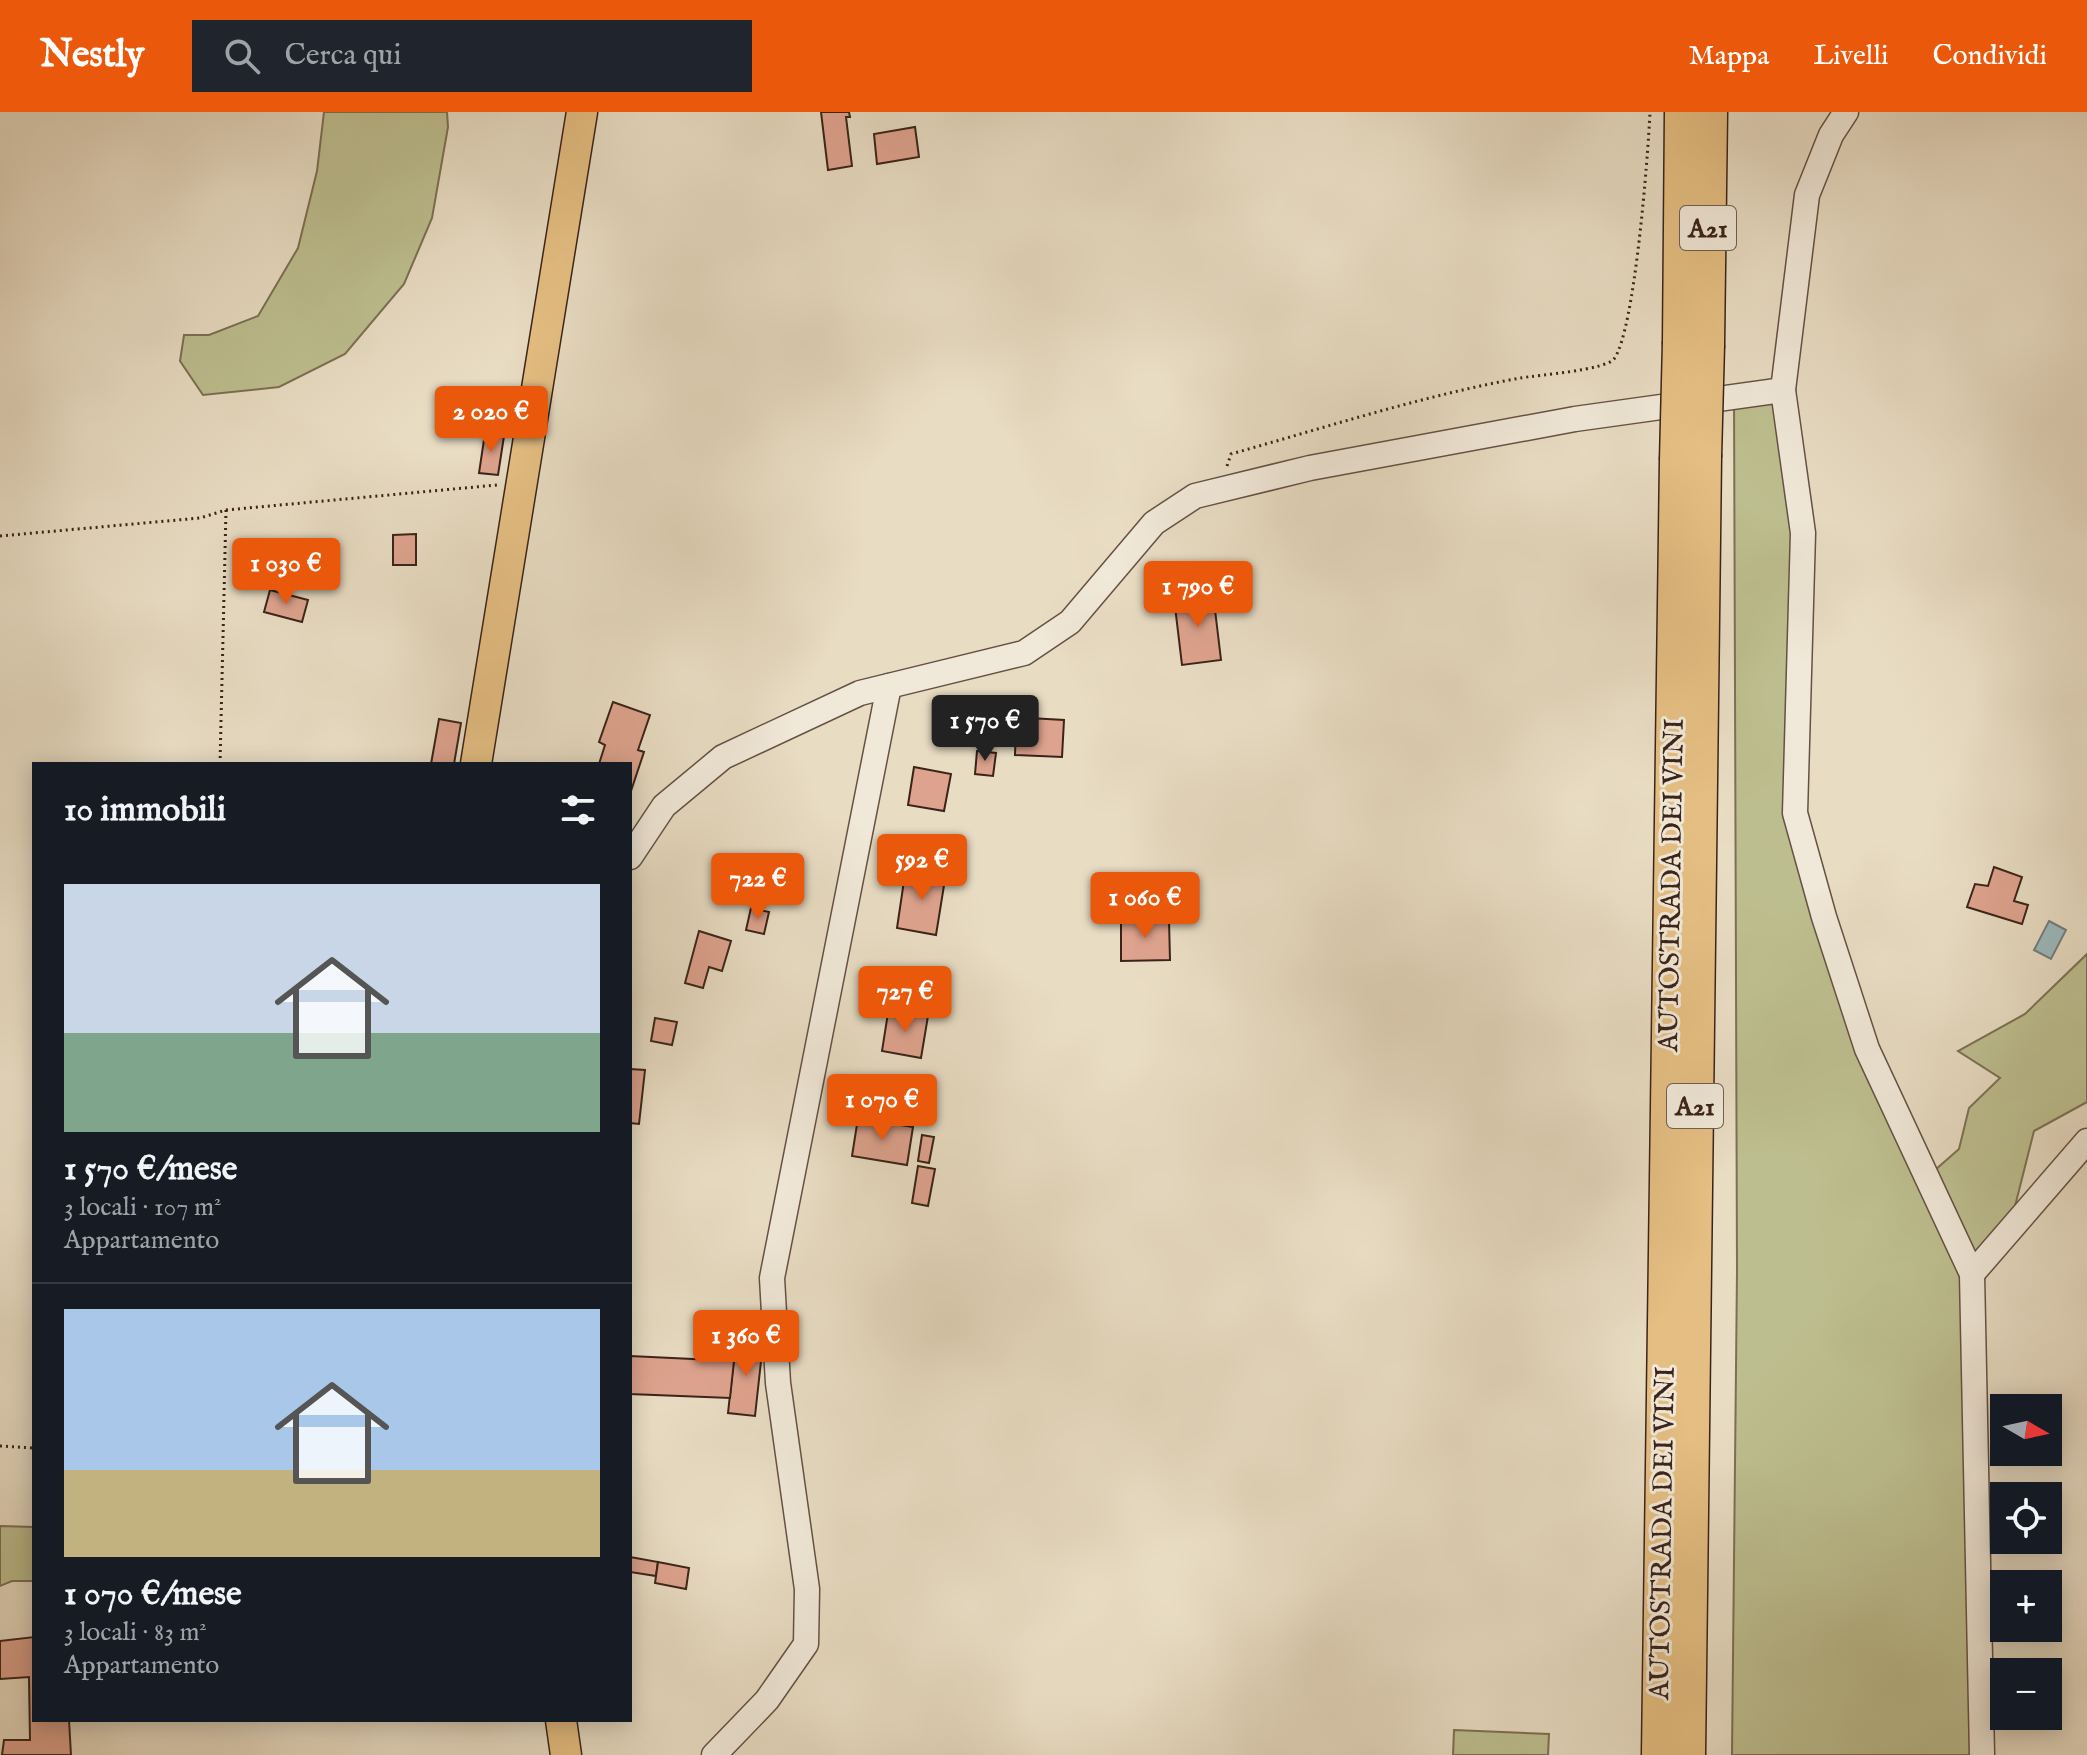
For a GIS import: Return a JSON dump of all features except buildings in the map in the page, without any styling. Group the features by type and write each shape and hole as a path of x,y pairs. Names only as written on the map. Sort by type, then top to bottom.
{"highway":[{"name":"AUTOSTRADA DEI VINI","path":"1682,112 1693,343"},
{"name":"AUTOSTRADA DEI VINI","path":"1659,1755 1693,343 1710,112"},
{"name":"AUTOSTRADA DEI VINI","path":"1688,1755 1691,459"}],"main road":[{"path":"476,762 582,112"},
{"path":"561,1722 566,1755"}],"street":[{"path":"1846,112 1831,135 1807,195 1783,390 1803,533 1795,813 1824,917 1867,1049 1972,1274 1982,1755"},
{"path":"632,854 664,806 723,757 860,693 1024,653 1070,622 1154,523 1195,496 1310,468 1575,419 1783,390"},
{"path":"714,1755 752,1718 806,1644 807,1589 778,1383 772,1278 889,686"},
{"path":"1972,1274 2087,1141"}],"path":[{"path":"1221,490 1231,454 1459,389 1570,369 1594,370 1613,361 1620,346 1638,246 1650,112"},
{"path":"0,536 200,518 226,510 521,483"},
{"path":"220,762 226,510"},
{"path":"0,1446 32,1448"}],"green space":[{"path":"324,112 447,112 448,127 432,218 404,284 345,354 279,387 203,395 180,361 184,335 209,335 258,316 298,248 317,171"},
{"path":"1783,390 1803,533 1795,812 1867,1049 1927,1177 1959,1149 1969,1108 2000,1078 1958,1051 2025,1014 2087,954 2087,1102 2034,1131 2010,1226 1972,1274 1982,1755 1732,1755 1737,1271 1734,396"},
{"path":"0,1526 32,1527 32,1581 12,1581 0,1586"},
{"path":"1454,1730 1549,1734 1548,1755 1453,1755"}],"water":[{"path":"2049,921 2066,930 2051,959 2034,950"}]}
